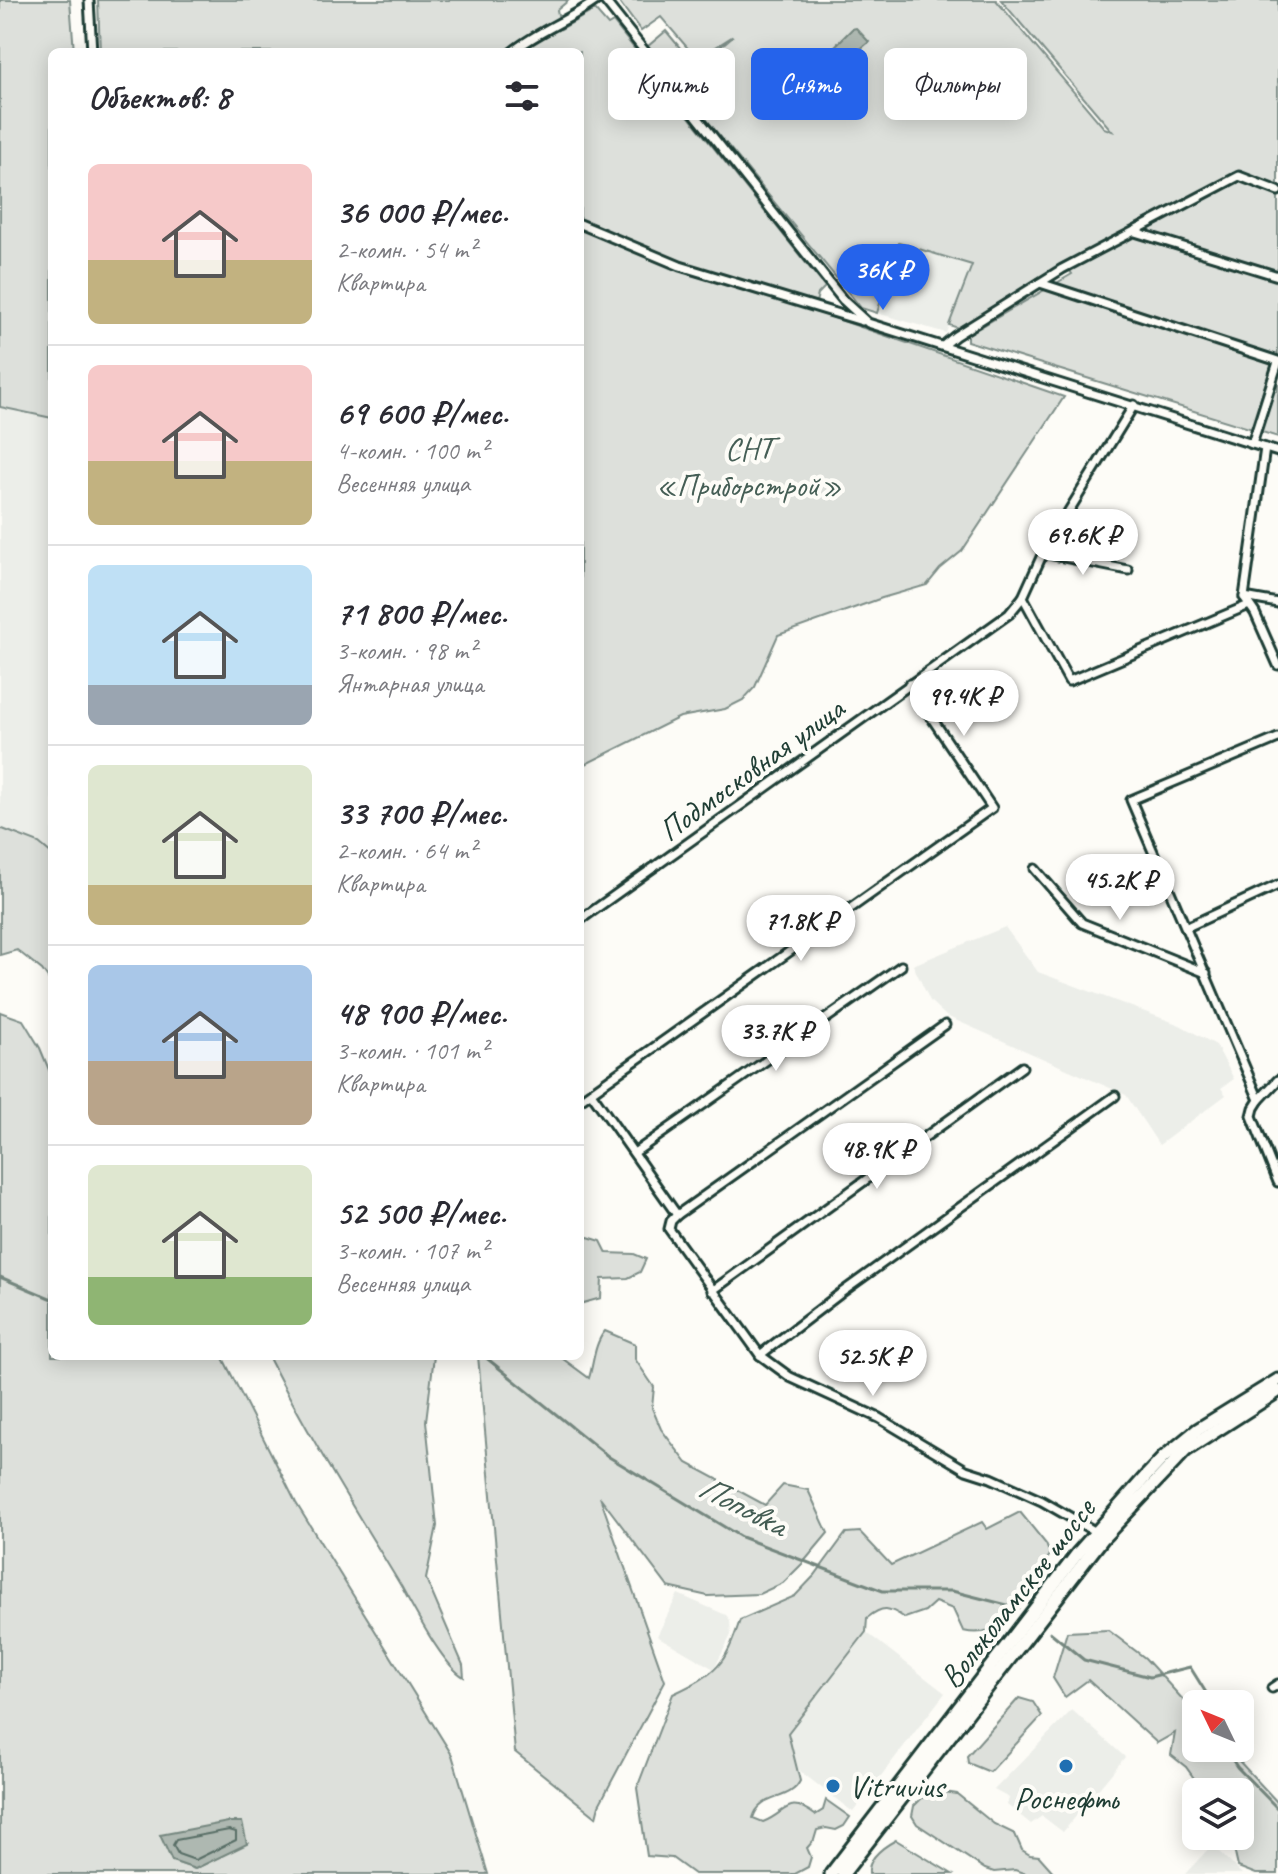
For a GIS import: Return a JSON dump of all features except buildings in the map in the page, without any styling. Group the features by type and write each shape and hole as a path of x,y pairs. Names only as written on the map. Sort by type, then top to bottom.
{"main road":[{"name":"Волоколамское шоссе","path":"831,1874 1096,1532 1179,1444 1278,1380"},
{"name":"Волоколамское шоссе","path":"843,1874 1103,1538 1186,1450 1278,1391"}],"street":[{"path":"89,0 92,48"},
{"path":"517,48 531,36 597,0"},
{"path":"604,0 849,307 868,323"},
{"path":"943,346 1040,283 1239,176 1278,191"},
{"path":"584,226 680,266 1278,452"},
{"path":"1134,232 1278,276"},
{"path":"1040,283 1278,361 1252,444"},
{"path":"1134,405 1043,553 1023,597 1069,681 1249,605"},
{"path":"1265,448 1244,597 1278,665"},
{"path":"1043,553 1128,570"},
{"name":"Подмосковная улица","path":"584,917 1009,614 1023,597"},
{"path":"1244,597 1278,603"},
{"path":"584,1098 992,808 909,684"},
{"path":"1259,1100 1131,800 1278,738"},
{"path":"1035,869 1082,923 1206,973"},
{"path":"1187,927 1278,885"},
{"path":"634,1153 901,966"},
{"path":"945,1025 677,1215 671,1221 671,1236 760,1355 790,1377 879,1418 966,1470 1042,1501 1096,1532"},
{"path":"712,1291 1022,1067"},
{"path":"1278,1080 1259,1100 1252,1116 1278,1182"},
{"path":"1267,1091 1278,1096"},
{"path":"592,1094 677,1215"},
{"path":"760,1355 1115,1096"}],"shaded area":[{"path":"899,243 972,265 946,333 877,313"},
{"path":"0,407 48,417 48,851 38,843 0,828"},
{"path":"1005,927 1038,972 1180,1025 1216,1045 1234,1079 1221,1088 1226,1095 1159,1145 1126,1095 946,1016 930,1001 913,965"},
{"path":"678,1594 726,1615 730,1620 731,1635 714,1669 657,1636"},
{"path":"866,1632 945,1693 853,1812 796,1768 788,1733"},
{"name":"Роснефть","path":"1072,1710 1125,1757 1063,1832 1042,1816 1031,1824 1007,1805 1009,1798 994,1790"},
{"path":"1207,1850 1217,1850 1242,1874 1185,1874"}],"green space":[{"path":"0,0 70,0 74,48 48,48 48,417 0,407"},
{"name":"СНТ «Приборстрой»","path":"98,0 569,0 557,10 561,29 595,10 608,25 613,22 634,48 608,48 608,120 691,120 825,287 818,294 814,311 1064,397 962,551 940,569 927,585 778,635 755,687 743,700 725,709 680,717 584,765 584,48 100,48"},
{"path":"618,0 996,0 1104,128 1112,131 1001,0 1278,0 1278,437 967,341 967,335 1072,274 1064,262 958,328 949,325 972,265 899,243 877,313 861,308 707,120 735,120 735,48 719,48 733,36 714,48 688,48 661,17 641,31"},
{"path":"666,31 680,48 648,48 647,47"},
{"path":"0,828 39,843 48,851 48,978 17,950 0,955"},
{"path":"0,1012 23,1020 48,1067 48,1360 224,1360 296,1503 452,1755 488,1874 0,1874","holes":["161,1835 247,1843 195,1869 172,1861"]},
{"path":"588,1237 601,1241 607,1253 634,1254 646,1259 640,1272 628,1278 602,1279 601,1298 584,1303 584,1239"},
{"path":"605,1331 635,1344 635,1359 654,1387 652,1408 661,1429 687,1463 765,1505 783,1485 808,1490 828,1533 783,1583 759,1594 708,1596 668,1587 600,1497 665,1681 599,1805 596,1817 515,1752 478,1360 564,1360 589,1378"},
{"path":"270,1360 434,1360 426,1421 437,1526 426,1579 463,1665 464,1677 447,1661 430,1636"},
{"path":"1020,1512 1046,1544 1050,1555 997,1625 982,1632 963,1631 953,1609 935,1602 925,1611 905,1618 890,1610 877,1611 867,1618 866,1632 788,1733 800,1781 789,1792 762,1805 753,1818 763,1822 793,1806 815,1815 823,1810 826,1800 850,1817 844,1826 836,1830 817,1830 807,1848 811,1857 808,1867 795,1874 694,1874 672,1858 647,1856 637,1788 673,1694 700,1680 717,1666 729,1648 740,1620 795,1596 846,1533 860,1532 891,1565 982,1522 987,1529"},
{"path":"1108,1630 1145,1658 1182,1699 1182,1762 1240,1762 1278,1803 1278,1874 1256,1874 1238,1867 1234,1850 1254,1850 1254,1778 1194,1778 1171,1755 1175,1733 1157,1743 1088,1680 1065,1697 1053,1678 1067,1632"},
{"path":"1019,1698 1033,1702 1042,1716 990,1772 968,1763 967,1756"},
{"path":"927,1793 957,1794 994,1824 1015,1834 1022,1850 1039,1856 1055,1874 985,1869 917,1824 912,1816 914,1806"},
{"path":"896,1840 952,1874 869,1874 873,1858"}],"water":[{"path":"856,28 869,42 862,48 834,48 834,47"},
{"path":"242,1822 247,1844 195,1869 172,1861 160,1835"}],"waterway":[{"name":"Поповка","path":"0,1277 48,1297"},
{"name":"Поповка","path":"489,1360 609,1457 741,1537 883,1591 952,1591 1019,1608"},
{"name":"Поповка","path":"1050,1632 1084,1660 1150,1677 1190,1667 1204,1690"},
{"name":"Поповка","path":"1234,1762 1278,1809"}],"place":[{"name":"Роснефть","path":"1066,1766"},
{"name":"Vitruvius","path":"833,1786"}]}
